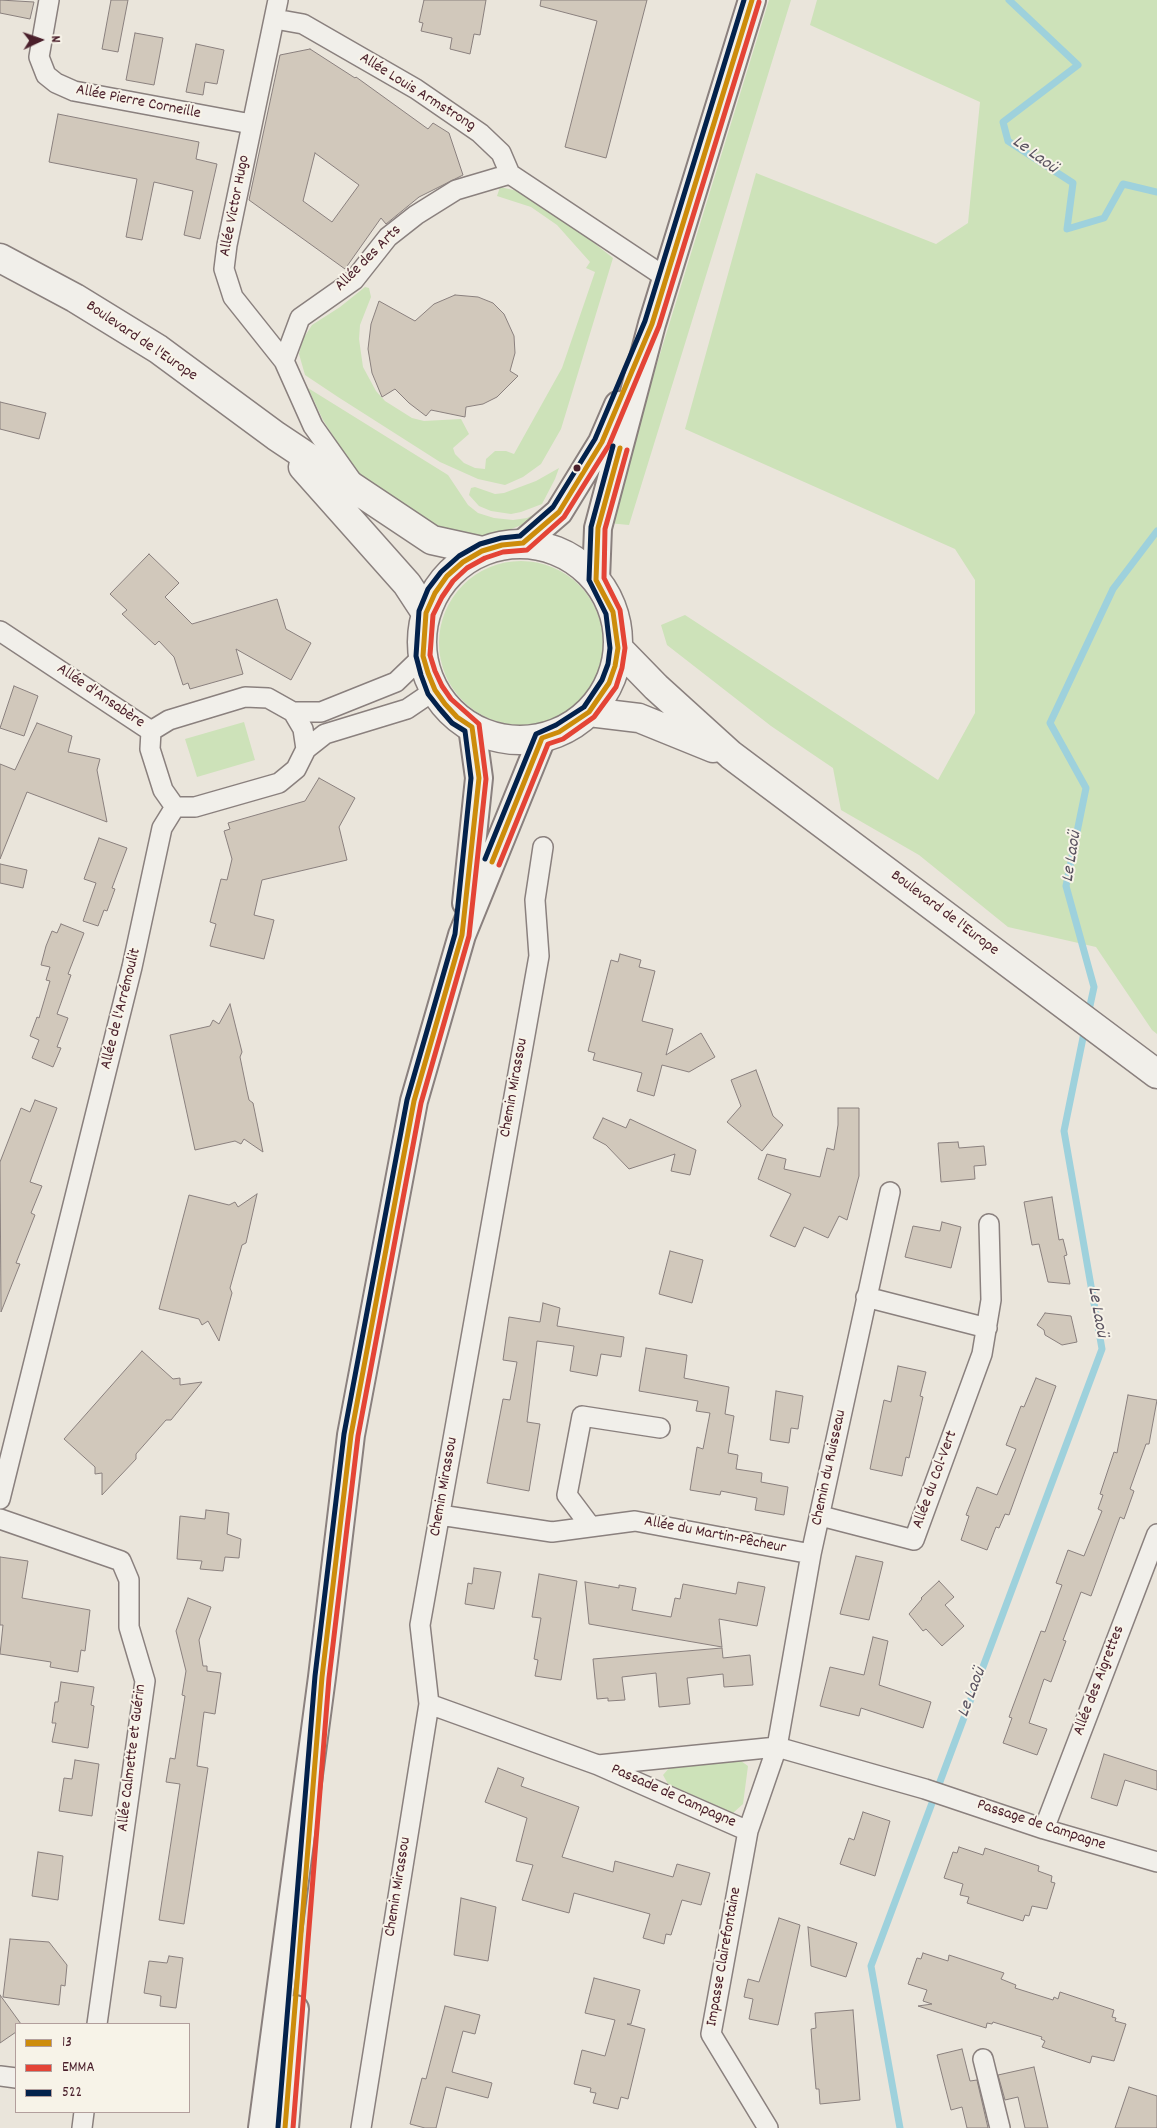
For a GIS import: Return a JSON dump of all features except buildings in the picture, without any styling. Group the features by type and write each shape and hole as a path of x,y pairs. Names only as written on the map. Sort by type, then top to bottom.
{"main road":[{"path":"596,580 598,528 652,324 752,0"},
{"name":"Boulevard de l'Europe","path":"0,258 75,298 158,350 276,436 432,540 482,551"},
{"path":"523,543 559,512 602,442 652,324"},
{"name":"Boulevard de l'Europe","path":"276,436 407,584 426,614"},
{"path":"523,543 551,548 576,560 596,580 613,612 618,648 609,683 589,712 575,724 542,738 506,739 472,728 458,717 435,690 423,656 423,634 426,614 435,593 448,576 463,562 482,551 502,545 523,543"},
{"name":"Boulevard de l'Europe","path":"618,648 656,687 731,755 1157,1074"},
{"name":"Boulevard de l'Europe","path":"589,712 640,718 731,755"},
{"path":"462,935 479,778 472,728"},
{"path":"262,2128 352,1435 414,1101 462,935 542,738"},
{"path":"285,2128 322,1677"}],"street":[{"name":"Allée Pierre Corneille","path":"49,0 39,57 46,75 56,84 74,91 252,124"},
{"name":"Allée Victor Hugo","path":"278,0 224,269 233,297 284,361 313,426 362,494"},
{"name":"Allée Louis Armstrong","path":"275,18 303,24 416,89 480,133 501,154 510,174 665,277"},
{"name":"Allée des Arts","path":"284,361 300,318 354,280 388,237 416,215 456,190 510,174"},
{"name":"Allée d'Ansabère","path":"0,631 151,731 169,720 245,698 268,698 293,712 320,712 396,682 423,656"},
{"path":"151,731 150,750 163,790 175,807 195,807 279,782 296,769 306,749 325,734 407,709 435,690"},
{"path":"293,712 303,729 306,749"},
{"name":"Allée de l'Arrémoulit","path":"0,1499 132,967 162,828 175,807"},
{"name":"Chemin Mirassou","path":"361,2128 428,1704 420,1625 538,956 535,900 539,865 544,847"},
{"name":"Chemin du Ruisseau","path":"777,1746 811,1554 890,1192"},
{"name":"Allée du Col-Vert","path":"820,1516 914,1540 982,1354 991,1300 989,1224"},
{"path":"866,1297 987,1328"},
{"path":"590,1527 567,1495 582,1416 660,1428"},
{"name":"Allée du Martin-Pêcheur","path":"440,1515 552,1532 635,1521 811,1554"},
{"name":"Allée Calmette et Guérin","path":"0,1519 121,1561 128,1580 129,1628 145,1681 97,2023"},
{"name":"Allée des Aigrettes","path":"1044,1829 1157,1534"},
{"name":"Passade de Campagne","path":"428,1704 598,1764 748,1831 777,1746"},
{"name":"Passade de Campagne","path":"598,1764 777,1746 925,1789"},
{"name":"Passage de Campagne","path":"925,1789 1044,1829 1157,1862"},
{"name":"Impasse Clairefontaine","path":"748,1831 711,2034 768,2128"},
{"path":"983,2059 1000,2128"},
{"path":"0,2076 15,2078"},
{"path":"82,2128 84,2113"}],"green space":[{"path":"769,0 791,0 629,525 608,523"},
{"path":"817,0 1157,0 1157,1034 1152,1030 1096,947 1008,927 919,855 841,810 833,768 771,726 667,645 661,625 685,615 938,780 975,713 975,580 955,549 685,429 756,173 936,244 968,223 980,102 810,25"},
{"path":"500,187 522,192 565,220 613,258 561,429 541,464 523,477 505,485 478,479 440,462 305,375 299,354 303,339 312,325 340,307 365,287 369,288 371,297 360,325 359,339 363,367 376,391 385,401 412,418 424,421 461,419 469,434 453,448 455,454 464,463 475,468 485,469 486,459 495,451 506,451 514,454 562,368 595,272 586,268 590,262 557,225 531,207 497,196"},
{"path":"308,388 448,475 468,505 478,513 494,518 513,520 527,518 541,511 532,521 501,533 478,538 445,535 367,482 356,472 323,420"},
{"path":"559,468 542,504 521,512 511,514 491,511 479,506 469,495 471,488 475,487 495,494 504,493 536,481"},
{"path":"529,561 545,564 560,570 585,591 594,604 600,619 603,643 602,659 594,682 573,707 560,716 545,722 513,725 497,722 475,712 452,689 440,659 439,635 442,619 452,597 475,574 505,562"},
{"path":"244,722 255,760 197,777 185,739"},
{"path":"741,1761 748,1766 743,1804 733,1813 668,1784 663,1775 670,1767"}],"waterway":[{"name":"Le Laoü","path":"1009,0 1078,65 1003,122 1008,141 1073,183 1067,229 1104,218 1123,184 1157,192"},
{"name":"Le Laoü","path":"1088,1015 1094,987 1066,886 1086,788 1050,723 1113,589 1157,531"},
{"name":"Le Laoü","path":"900,2128 871,1966 1102,1349 1064,1131 1085,1028"}],"transit line":[{"name":"522","path":"278,2127 315,1676 344,1434 407,1100 455,934 471,778 465,731 452,723 439,708 428,694 421,675 416,656 419,611 428,589 441,572 459,556 480,544 501,538 520,536 553,507 595,439 645,321 744,0"},
{"name":"13","path":"285,2128 322,1677 351,1435 414,1101 462,935 479,778 472,727 457,717 445,704 435,690 428,673 423,656 426,613 435,593 447,576 463,562 482,551 502,545 523,543 559,512 602,442 652,324 752,0"},
{"name":"EMMA","path":"293,2128 329,1678 358,1436 421,1103 469,936 486,779 479,724 451,699 435,671 430,655 433,615 453,581 467,568 485,558 503,552 527,550 564,517 609,445 659,326 759,2"},
{"name":"522","path":"485,859 536,734 556,725 584,707 602,680 608,664 610,648 606,614 589,580 591,527 613,446"},
{"name":"13","path":"492,862 542,738 559,732 589,712 609,683 615,666 618,648 613,612 596,580 598,528 620,448"},
{"name":"EMMA","path":"499,865 548,744 563,739 594,717 616,687 622,668 625,648 620,610 604,578 605,529 627,450"}]}
